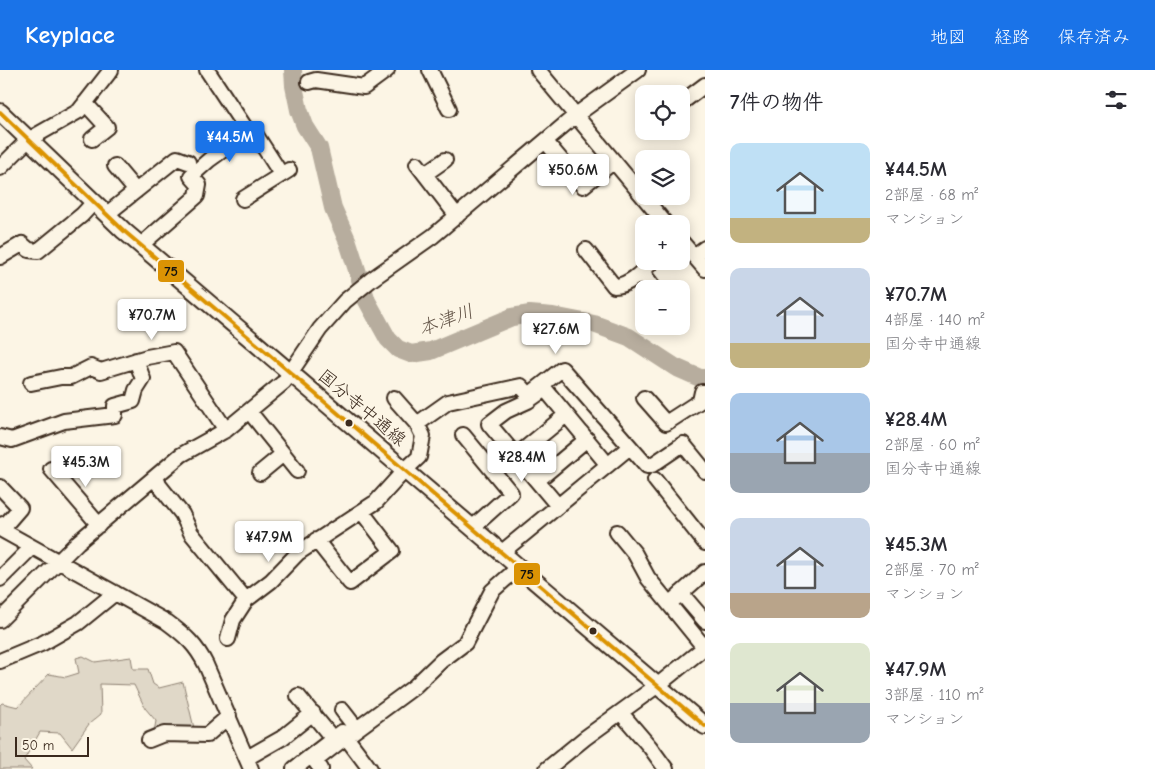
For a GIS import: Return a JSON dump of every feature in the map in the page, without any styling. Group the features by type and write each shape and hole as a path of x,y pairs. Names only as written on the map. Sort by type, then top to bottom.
{"main road":[{"name":"国分寺中通線","path":"0,112 141,245 705,726"}],"street":[{"path":"207,70 248,132 256,135 285,172 244,199"},
{"path":"309,82 316,80 364,87 387,70"},
{"path":"430,70 449,109"},
{"path":"538,70 658,215"},
{"path":"0,620 99,525 181,455 226,430 284,382 320,329 340,306 372,279 457,216 576,116 638,70"},
{"path":"0,168 28,140 79,111 105,72"},
{"path":"690,96 705,85"},
{"path":"85,103 107,127 92,139"},
{"path":"141,245 197,196 199,185 191,176 209,160 248,132"},
{"path":"546,142 583,186 614,162"},
{"path":"107,214 177,158 188,162"},
{"path":"444,160 421,169 457,216"},
{"path":"115,166 136,191"},
{"path":"0,257 22,244 29,250 38,251 82,215 94,202"},
{"path":"586,250 614,286 621,286 642,272 648,280"},
{"path":"700,252 705,269"},
{"path":"70,377 91,368 101,371 136,360 174,352 226,430"},
{"path":"0,437 12,440 64,421 115,414 115,406 133,401 136,390 143,379 136,360"},
{"path":"416,424 448,402 522,386 529,395 562,369 647,466 652,465 683,444 704,466"},
{"path":"31,383 61,377 89,375 98,377 102,382"},
{"path":"558,506 489,424 506,410 528,402 545,390 608,464"},
{"path":"644,398 666,422 700,401 702,392 705,392"},
{"path":"228,639 233,620 246,600 271,581 298,552 376,502 419,457 423,436 416,424 394,398"},
{"path":"249,411 298,471"},
{"path":"516,456 566,414"},
{"path":"463,435 512,493 472,528"},
{"path":"537,480 586,439"},
{"path":"501,553 626,450"},
{"path":"260,473 283,454"},
{"path":"52,469 99,525"},
{"path":"156,476 159,485 182,514 191,533 246,600"},
{"path":"655,480 705,543"},
{"path":"0,487 20,508 7,523 0,525"},
{"path":"316,540 350,583 392,551 362,512"},
{"path":"0,530 168,622 187,637 198,650 249,763 313,713"},
{"path":"554,767 585,738 658,685 705,647 648,578 635,554 617,532"},
{"path":"0,579 32,547"},
{"path":"294,769 414,687 440,661 465,643 492,591 518,568"},
{"path":"669,604 681,593 702,579"},
{"path":"0,661 43,643 78,623 115,593"},
{"path":"681,593 705,621"},
{"path":"298,696 313,713 345,735 370,769"},
{"path":"342,710 345,735"},
{"path":"621,713 666,769"},
{"path":"149,740 164,734 207,735 229,716"},
{"path":"321,769 315,761 345,735"}],"shaded area":[{"path":"83,656 95,662 131,657 133,669 148,669 153,684 159,688 183,682 194,728 171,728 154,732 156,721 145,708 134,685 100,684 101,714 89,724 72,748 60,733 40,732 24,760 32,769 0,769 0,705 2,703 18,707 49,674 66,677 79,673 76,658"}],"waterway":[{"name":"本津川","path":"293,70 299,110 305,126 319,148 333,208 348,242 367,301 388,339 398,349 411,354 431,351 512,317 530,314 553,316 594,324 629,337 675,367 700,378 705,378"}],"transit line":[{"name":"75","path":"0,112 124,231 705,726"}]}
